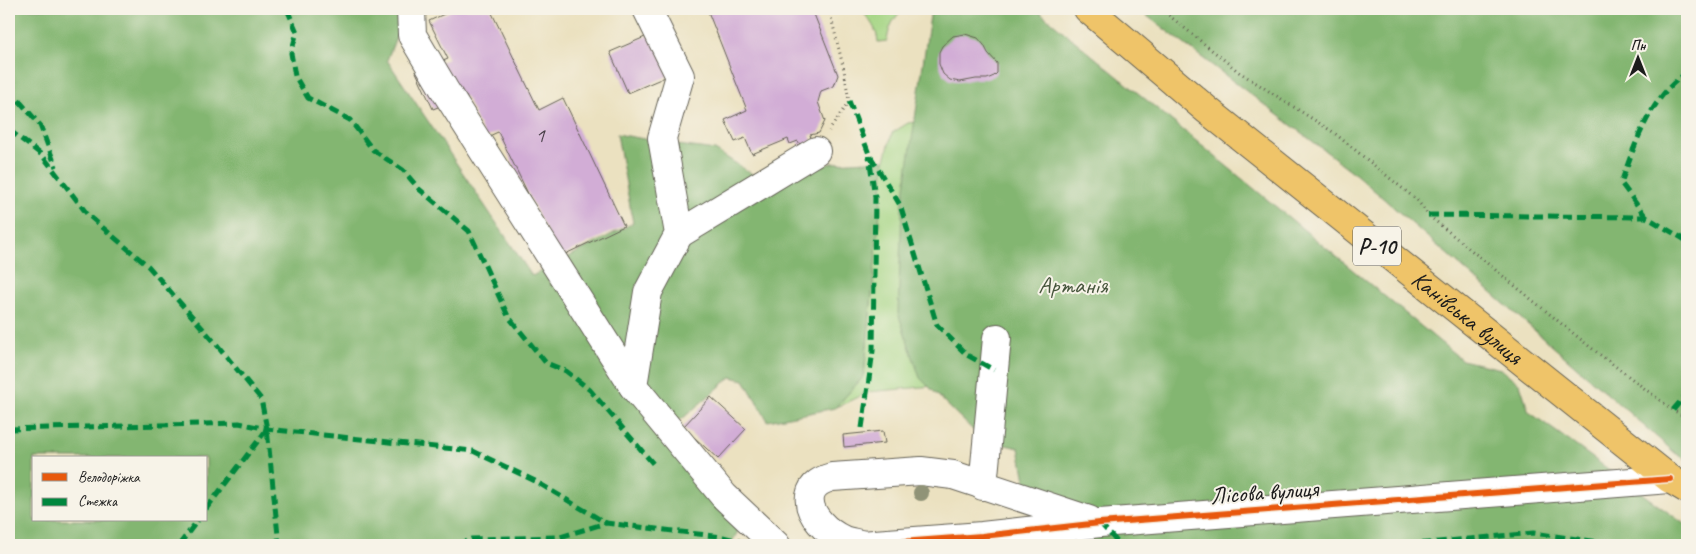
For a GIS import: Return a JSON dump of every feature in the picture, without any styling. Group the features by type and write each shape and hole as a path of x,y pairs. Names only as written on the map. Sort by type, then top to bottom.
{"main road":[{"name":"Канівська вулиця","path":"1088,9 1207,110 1679,484"}],"street":[{"path":"414,9 411,10 412,35 444,89 633,386 724,496 776,545"},
{"path":"647,9 680,76 662,138 679,234"},
{"path":"633,386 648,292 679,234 816,150"},
{"path":"983,486 997,338"},
{"path":"862,545 843,539 828,529 812,513 809,502 811,490 821,480 842,476 921,471 953,475 1100,523"},
{"name":"Лісова вулиця","path":"862,545 978,540 1100,523 1679,484"}],"path":[{"path":"816,150 849,101 844,70 828,9"},
{"path":"1161,9 1239,72 1333,132 1418,201 1428,215 1590,347 1673,410 1687,418"}],"green space":[{"path":"9,9 407,9 387,60 532,276 633,223 617,134 715,150 760,179 801,173 832,163 885,160 864,376 835,408 768,421 744,380 731,377 682,419 649,420 740,528 730,545 9,545"},
{"path":"860,9 904,9 892,23 887,41 878,42 874,28"},
{"name":"Артанія","path":"931,9 1036,9 1462,360 1501,369 1520,384 1529,412 1687,526 1687,545 1037,545 1019,448 983,440 920,378 898,313 902,208"},
{"path":"1138,9 1687,9 1687,460 1675,453 1353,172"},
{"path":"939,119 977,382 868,392 835,408 864,376 885,160 892,133 908,123"}],"building":[{"path":"455,9 490,9 539,110 563,98 624,226 559,257 498,132 485,138 466,96 433,109 416,72 448,59 429,21"},
{"path":"707,9 812,9 838,75 834,86 821,91 818,102 825,121 819,133 810,135 812,141 801,146 798,141 790,144 788,139 752,154 745,138 735,142 725,120 747,110"},
{"path":"652,34 670,75 628,93 610,52"},
{"path":"965,34 978,38 997,63 997,73 994,76 987,79 960,82 950,80 943,74 939,64 939,52 942,46 953,36"},
{"path":"711,397 746,429 718,459 683,427"},
{"path":"883,431 885,443 844,447 843,435"}],"marked path":[{"path":"287,9 297,32 291,53 295,76 308,98 350,120 373,150 403,170 419,189 469,231 508,316 546,363 566,371 590,390 655,466"},
{"path":"1646,217 1621,183 1632,152 1654,107 1674,82 1687,73"},
{"path":"9,89 40,125 56,167"},
{"path":"849,101 869,154 900,205 937,325 967,355 994,370"},
{"path":"9,130 42,155 88,215 148,266 218,346 261,399 267,429 279,545"},
{"path":"862,428 873,351 875,197 869,156"},
{"path":"1428,215 1646,217 1687,241"},
{"path":"1673,410 1687,394"},
{"path":"9,429 239,423 267,429 473,451 535,481 606,523"},
{"path":"208,506 267,429"},
{"path":"179,545 196,522"},
{"path":"457,545 471,539 560,537 606,523 723,537 754,545"},
{"path":"1100,523 1120,545"},
{"path":"1406,545 1533,533 1621,545"}],"cycle path":[{"path":"861,545 982,536 1100,523 1670,479"}]}
